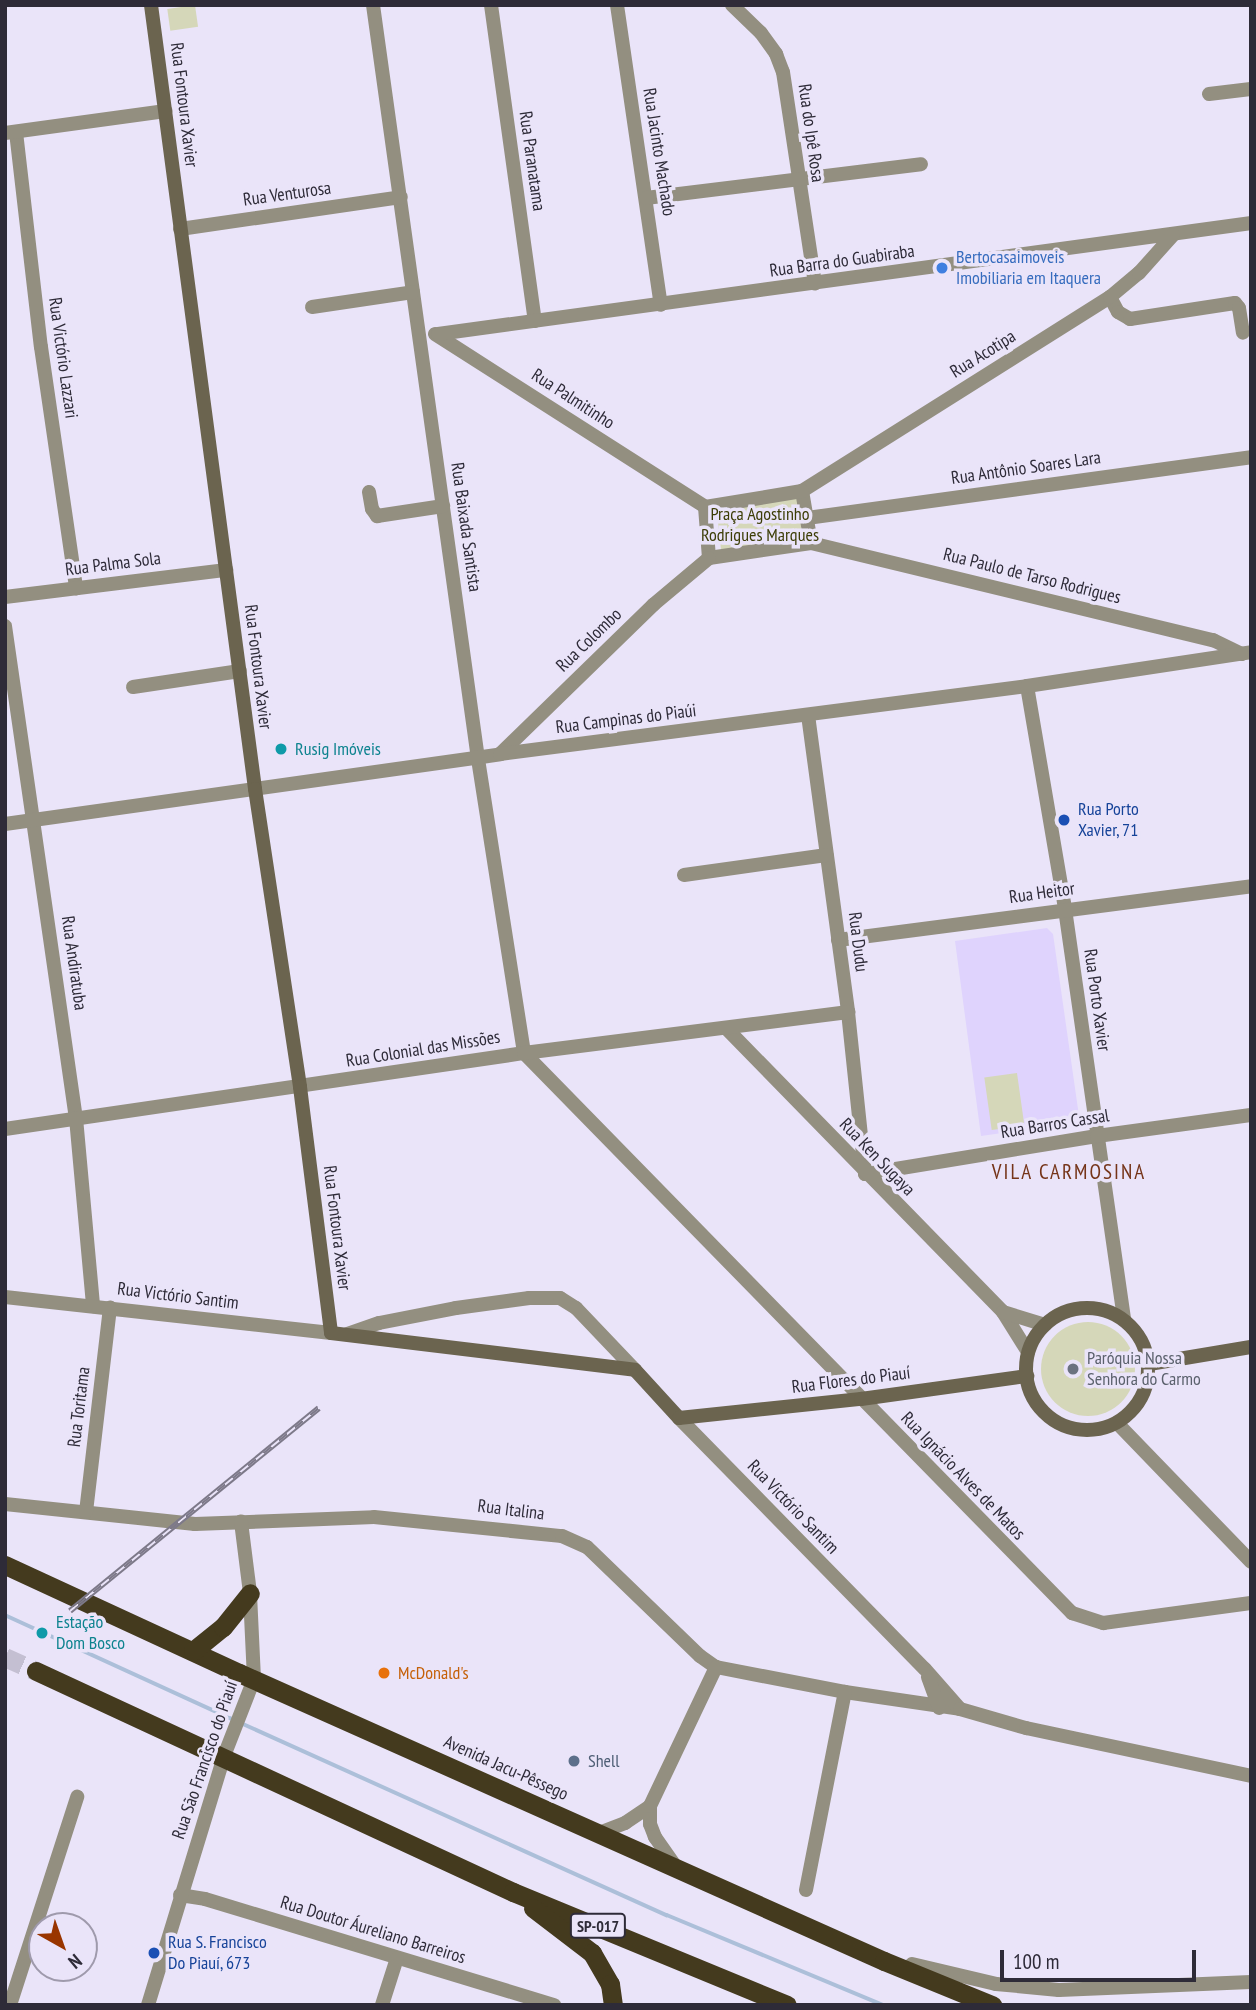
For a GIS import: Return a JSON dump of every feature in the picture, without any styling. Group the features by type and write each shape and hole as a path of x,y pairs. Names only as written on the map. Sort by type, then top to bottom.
{"highway":[{"name":"Avenida Jacu-Pêssego","path":"5,1565 193,1651 251,1687 598,1833 884,1961 992,2005"},
{"path":"193,1651 223,1628 250,1593"},
{"name":"SP-017","path":"36,1671 227,1748 513,1892 787,2005"},
{"path":"513,1892 592,1953 610,1984 613,2005"}],"main road":[{"name":"Rua Fontoura Xavier","path":"151,5 255,789 300,1087 331,1333"},
{"path":"1084,1308 1105,1310 1124,1320 1145,1347 1149,1364 1148,1381 1142,1398 1131,1412 1117,1423 1099,1429 1080,1430 1062,1425 1046,1415 1034,1400 1027,1376 1028,1352 1045,1325 1063,1313 1084,1308"},
{"name":"Rua Victório Santim","path":"331,1333 635,1370 679,1418"},
{"path":"1149,1364 1251,1347"},
{"name":"Rua Flores do Piauí","path":"679,1418 861,1399 1027,1376"}],"street":[{"name":"Rua Baixada Santista","path":"373,5 478,759 524,1053"},
{"name":"Rua Paranatama","path":"491,5 535,321"},
{"name":"Rua Jacinto Machado","path":"617,5 662,305"},
{"name":"Rua do Ipê Rosa","path":"732,5 761,33 776,54 788,100 815,284"},
{"path":"1209,94 1251,89"},
{"path":"10,133 166,111"},
{"name":"Rua Victório Lazzari","path":"10,133 76,588"},
{"path":"646,198 921,164"},
{"name":"Rua Venturosa","path":"180,229 401,197"},
{"name":"Rua Barra do Guabiraba","path":"438,334 1251,223"},
{"name":"Rua Acotipa","path":"802,491 1110,297 1139,274 1173,235"},
{"path":"312,307 413,292"},
{"path":"1110,297 1118,312 1130,319 1235,303 1239,307 1243,333"},
{"path":"418,335 438,334"},
{"name":"Rua Palmitinho","path":"438,334 705,507"},
{"name":"Rua Antônio Soares Lara","path":"807,518 1251,457"},
{"path":"802,491 811,543 709,558 705,507 802,491"},
{"path":"369,492 372,509 377,516 443,506"},
{"name":"Rua Paulo de Tarso Rodrigues","path":"811,543 1213,640 1246,653"},
{"name":"Rua Colombo","path":"500,754 653,605 709,558"},
{"name":"Rua Palma Sola","path":"5,597 226,570"},
{"name":"Rua Andiratuba","path":"5,626 76,1118 93,1306"},
{"name":"Rua Campinas do Piaúi","path":"5,824 500,754 1027,686 1246,653"},
{"path":"133,687 240,671"},
{"name":"Rua Porto Xavier","path":"1027,686 1065,909 1124,1320"},
{"name":"Rua Dudu","path":"808,715 848,1012 865,1174"},
{"path":"684,875 827,855"},
{"name":"Rua Heitor","path":"838,940 1251,886"},
{"name":"Rua Colonial das Missões","path":"5,1129 524,1053 848,1012"},
{"name":"Rua Ken Sugaya","path":"726,1028 865,1174 1003,1312 1028,1352"},
{"name":"Rua Ignácio Alves de Matos","path":"524,1053 1072,1613 1103,1623 1251,1603"},
{"name":"Rua Barros Cassal","path":"865,1174 1097,1136 1251,1115"},
{"name":"Rua Victório Santim","path":"5,1297 331,1333"},
{"name":"Rua Victório Santim","path":"347,1334 379,1323 456,1308 529,1298 560,1298 576,1308 635,1370"},
{"name":"Rua Toritama","path":"86,1512 110,1307"},
{"name":"Rua Ken Sugaya","path":"1003,1312 1045,1325"},
{"name":"Rua Victório Santim","path":"679,1418 925,1669 960,1709"},
{"path":"1117,1423 1251,1562"},
{"name":"Rua Italina","path":"5,1504 195,1524 374,1517 480,1525 575,1540 700,1656 716,1667 845,1692 960,1709"},
{"name":"Rua São Francisco do Piauí","path":"148,2005 227,1748 251,1687 250,1593 242,1522"},
{"path":"676,1868 655,1837 650,1824 650,1806 716,1667"},
{"name":"Rua Victório Santim","path":"925,1669 939,1708"},
{"path":"806,1890 845,1692"},
{"path":"960,1709 1026,1728 1251,1776"},
{"path":"10,2005 77,1797"},
{"path":"598,1833 625,1823 650,1806"},
{"name":"Rua Doutor Áureliano Barreiros","path":"180,1895 205,1899 554,2005"},
{"path":"382,2005 397,1958"},
{"path":"884,1961 908,1963 996,1984 1059,1990 1251,1982"}],"shaded area":[{"path":"1047,928 1053,934 1079,1116 1073,1123 981,1136 955,941"}],"green space":[{"path":"195,5 198,27 170,31 167,9"},
{"name":"Praça Agostinho Rodrigues Marques","path":"798,498 803,542 721,550 716,507"},
{"path":"1017,1073 1024,1125 992,1130 984,1078"},
{"path":"1088,1322 1106,1325 1121,1336 1132,1351 1135,1369 1132,1387 1121,1402 1106,1413 1088,1416 1070,1413 1055,1402 1044,1387 1041,1369 1044,1351 1055,1336 1070,1325"}],"waterway":[{"path":"5,1615 234,1720"},
{"path":"241,1723 667,1915 883,2005"}],"tunnel":[{"path":"5,1657 36,1671"}],"railway":[{"path":"70,1611 319,1408"}],"place":[{"name":"Bertocasaimoveis Imobiliaria em Itaquera","path":"942,268"},
{"name":"Rusig Imóveis","path":"281,749"},
{"name":"Rua Porto Xavier, 71","path":"1064,820"},
{"name":"Paróquia Nossa Senhora do Carmo","path":"1073,1369"},
{"name":"Estação Dom Bosco","path":"42,1633"},
{"name":"McDonald's","path":"384,1673"},
{"name":"Shell","path":"574,1761"},
{"name":"Rua S. Francisco Do Piauí, 673","path":"154,1953"}],"district":[{"name":"VILA CARMOSINA","path":"1069,1172"}]}
